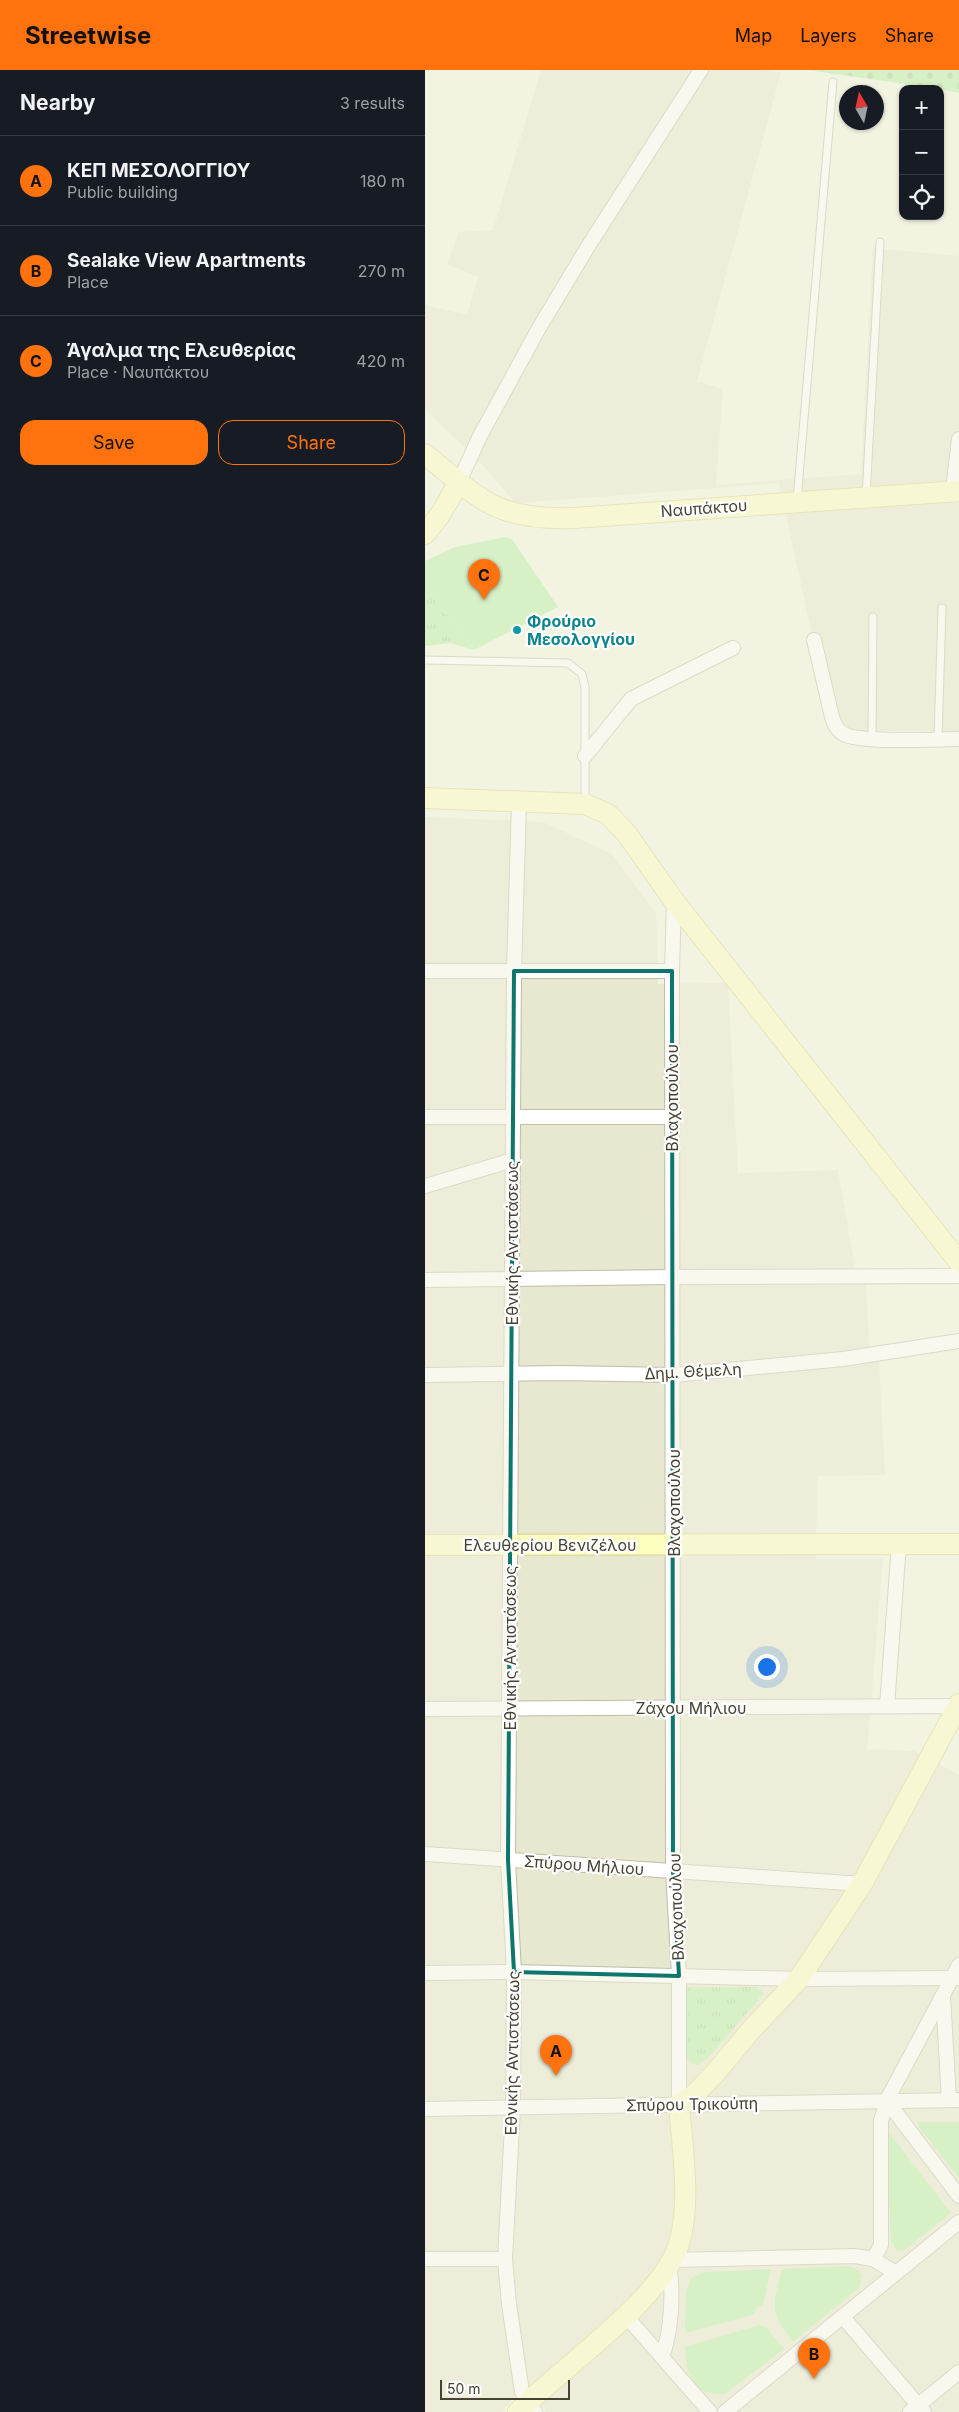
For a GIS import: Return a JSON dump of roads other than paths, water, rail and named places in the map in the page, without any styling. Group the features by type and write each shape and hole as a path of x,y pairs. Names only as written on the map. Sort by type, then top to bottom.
{"street":[{"path":"425,534 440,515 459,482 480,436 539,328 587,248 701,70"},
{"path":"956,491 959,439"},
{"name":"Ναυπάκτου","path":"425,454 459,482 496,508 519,515 541,518 573,518 956,491"},
{"path":"814,640 836,727 842,733 852,737 872,738 959,738"},
{"path":"585,756 631,699 733,648"},
{"path":"425,798 585,804 608,814 627,834 674,901 959,1262"},
{"name":"Εθνικής Αντιστάσεως","path":"519,802 514,971 508,1860 514,1972 513,2107 505,2259 509,2304 527,2409"},
{"name":"Βλαχοπούλου","path":"674,901 672,971 674,1375 673,1871 679,1976 679,2104"},
{"path":"425,971 672,971"},
{"path":"425,1117 672,1117"},
{"path":"425,1186 513,1160"},
{"path":"425,1280 959,1276"},
{"name":"Δημ. Θέμελη","path":"425,1375 512,1373 674,1375 843,1358 959,1341"},
{"path":"887,1706 899,1544"},
{"name":"Ελευθερίου Βενιζέλου","path":"425,1545 959,1544"},
{"path":"527,2409 625,2316 650,2290 671,2263 681,2239 684,2207 679,2104 693,2095 716,2072 751,2030 799,1979 862,1884 959,1705"},
{"name":"Ζάχου Μήλιου","path":"425,1709 959,1705"},
{"name":"Σπύρου Μήλιου","path":"425,1854 862,1884"},
{"path":"425,1973 514,1972 799,1979 957,1974"},
{"path":"873,2259 881,2245 881,2121 887,2101 943,1995 957,1974"},
{"path":"943,1995 954,2100"},
{"name":"Σπύρου Τρικούπη","path":"425,2109 954,2100"},
{"path":"887,2101 959,2196"},
{"path":"725,2412 959,2222"},
{"path":"671,2263 833,2256 873,2259 896,2273"},
{"path":"425,2259 505,2259"},
{"path":"662,2357 668,2337 671,2263"},
{"path":"625,2316 709,2412"},
{"path":"843,2317 918,2410 959,2372"}],"lane":[{"path":"797,501 833,82"},
{"path":"866,496 880,242"},
{"path":"938,739 942,608"},
{"path":"872,738 873,617"},
{"path":"425,660 568,663 582,674 585,687 585,804"}],"place":[{"name":"Άγαλμα της Ελευθερίας","path":"484,600"},
{"name":"Φρούριο Μεσολογγίου","path":"517,630"},
{"name":"ΚΕΠ ΜΕΣΟΛΟΓΓΙΟΥ","path":"556,2076"},
{"name":"Sealake View Apartments","path":"814,2379"}]}
